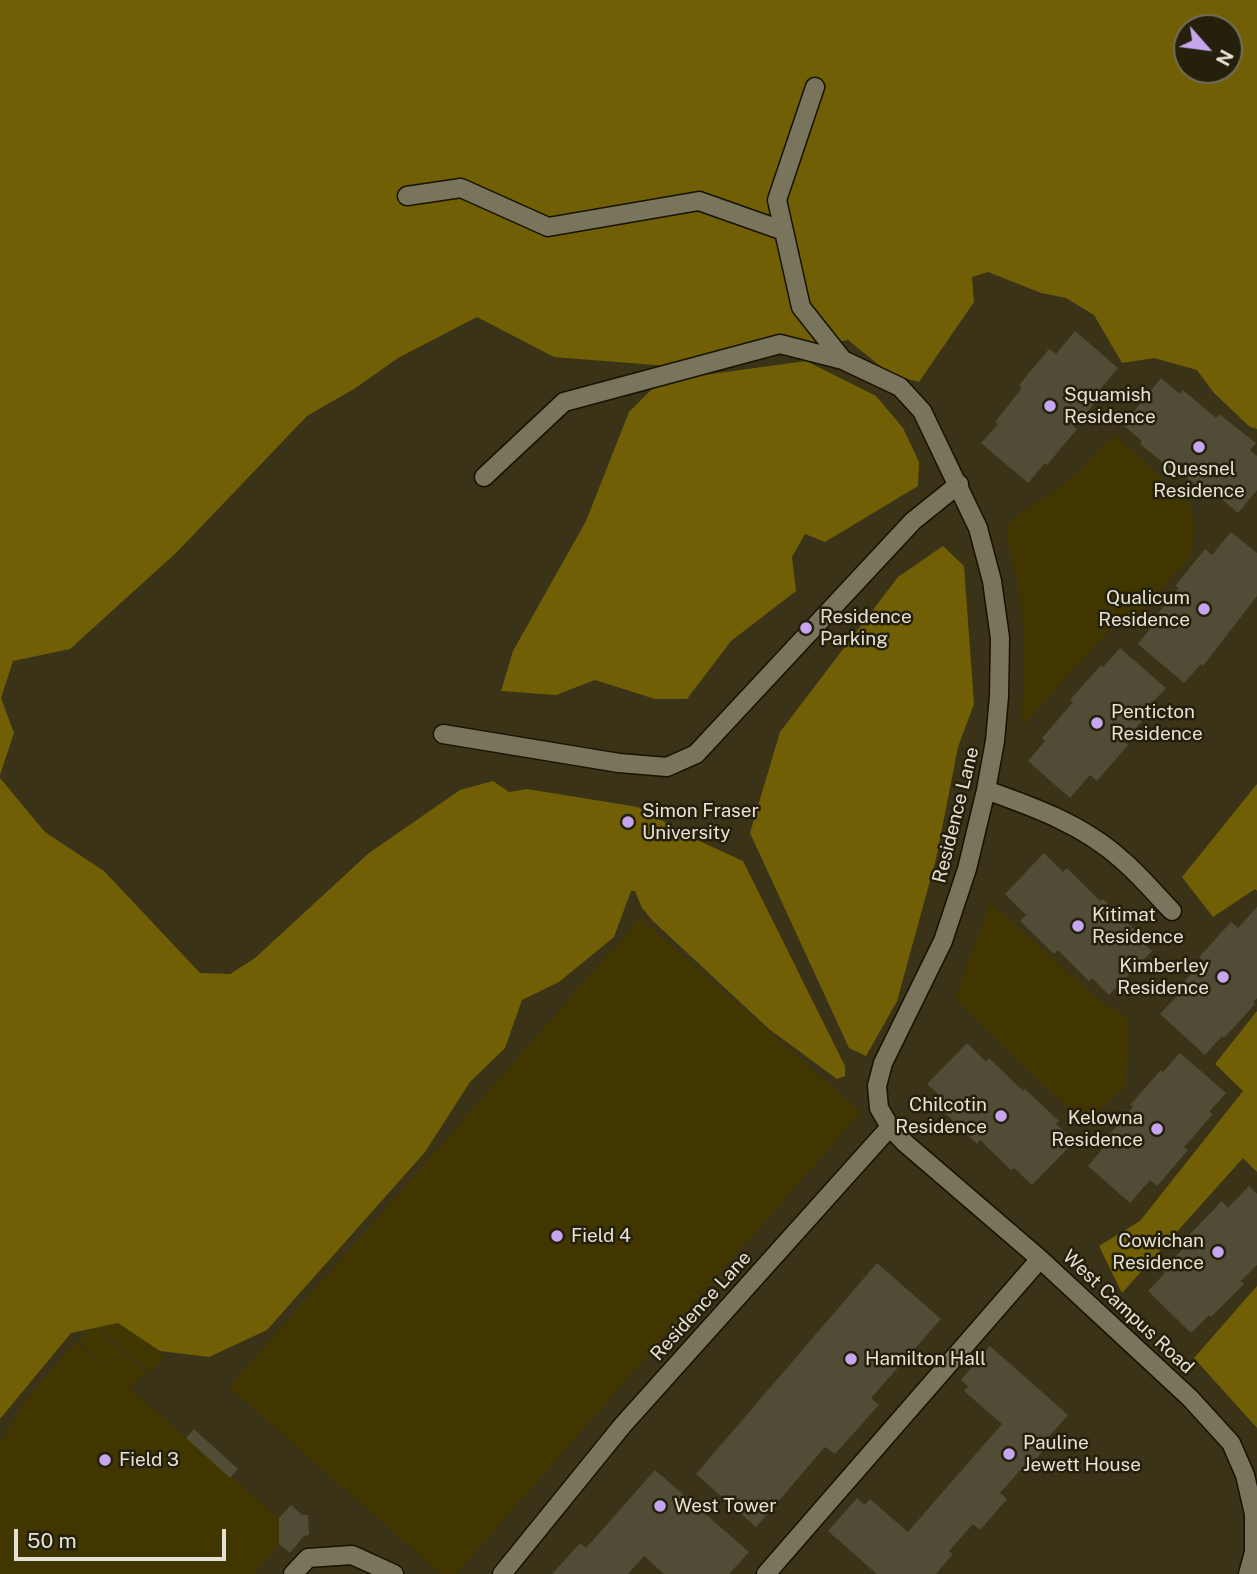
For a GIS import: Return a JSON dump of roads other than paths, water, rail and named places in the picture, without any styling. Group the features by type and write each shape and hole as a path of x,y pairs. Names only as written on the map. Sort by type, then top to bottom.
{"street":[{"path":"815,87 777,200 801,307 843,360"},
{"path":"407,196 461,188 548,226 699,201 784,231"},
{"name":"Residence Lane","path":"484,477 564,402 780,344 843,360 900,387 922,411 978,528 992,581 1000,638 996,730 986,790 967,869 943,941 883,1063 877,1086 879,1108 890,1127 622,1426 502,1574"},
{"path":"443,734 619,763 667,767 696,754 914,521 959,484"},
{"path":"986,790 1041,809 1098,840 1123,860 1171,911"},
{"name":"West Campus Road","path":"890,1127 905,1143 1041,1259 1190,1398 1231,1443 1245,1475 1254,1514 1254,1552 1248,1574"},
{"path":"766,1574 1041,1259"},
{"path":"293,1574 308,1558 352,1555 394,1574"}],"place":[{"name":"Squamish Residence","path":"1050,406"},
{"name":"Quesnel Residence","path":"1199,447"},
{"name":"Qualicum Residence","path":"1204,609"},
{"name":"Residence Parking","path":"806,628"},
{"name":"Penticton Residence","path":"1097,723"},
{"name":"Simon Fraser University","path":"628,822"},
{"name":"Kitimat Residence","path":"1078,926"},
{"name":"Kimberley Residence","path":"1223,977"},
{"name":"Chilcotin Residence","path":"1001,1116"},
{"name":"Kelowna Residence","path":"1157,1129"},
{"name":"Field 4","path":"557,1236"},
{"name":"Cowichan Residence","path":"1218,1252"},
{"name":"Hamilton Hall","path":"851,1359"},
{"name":"Pauline Jewett House","path":"1009,1454"},
{"name":"Field 3","path":"105,1460"},
{"name":"West Tower","path":"660,1506"}]}
